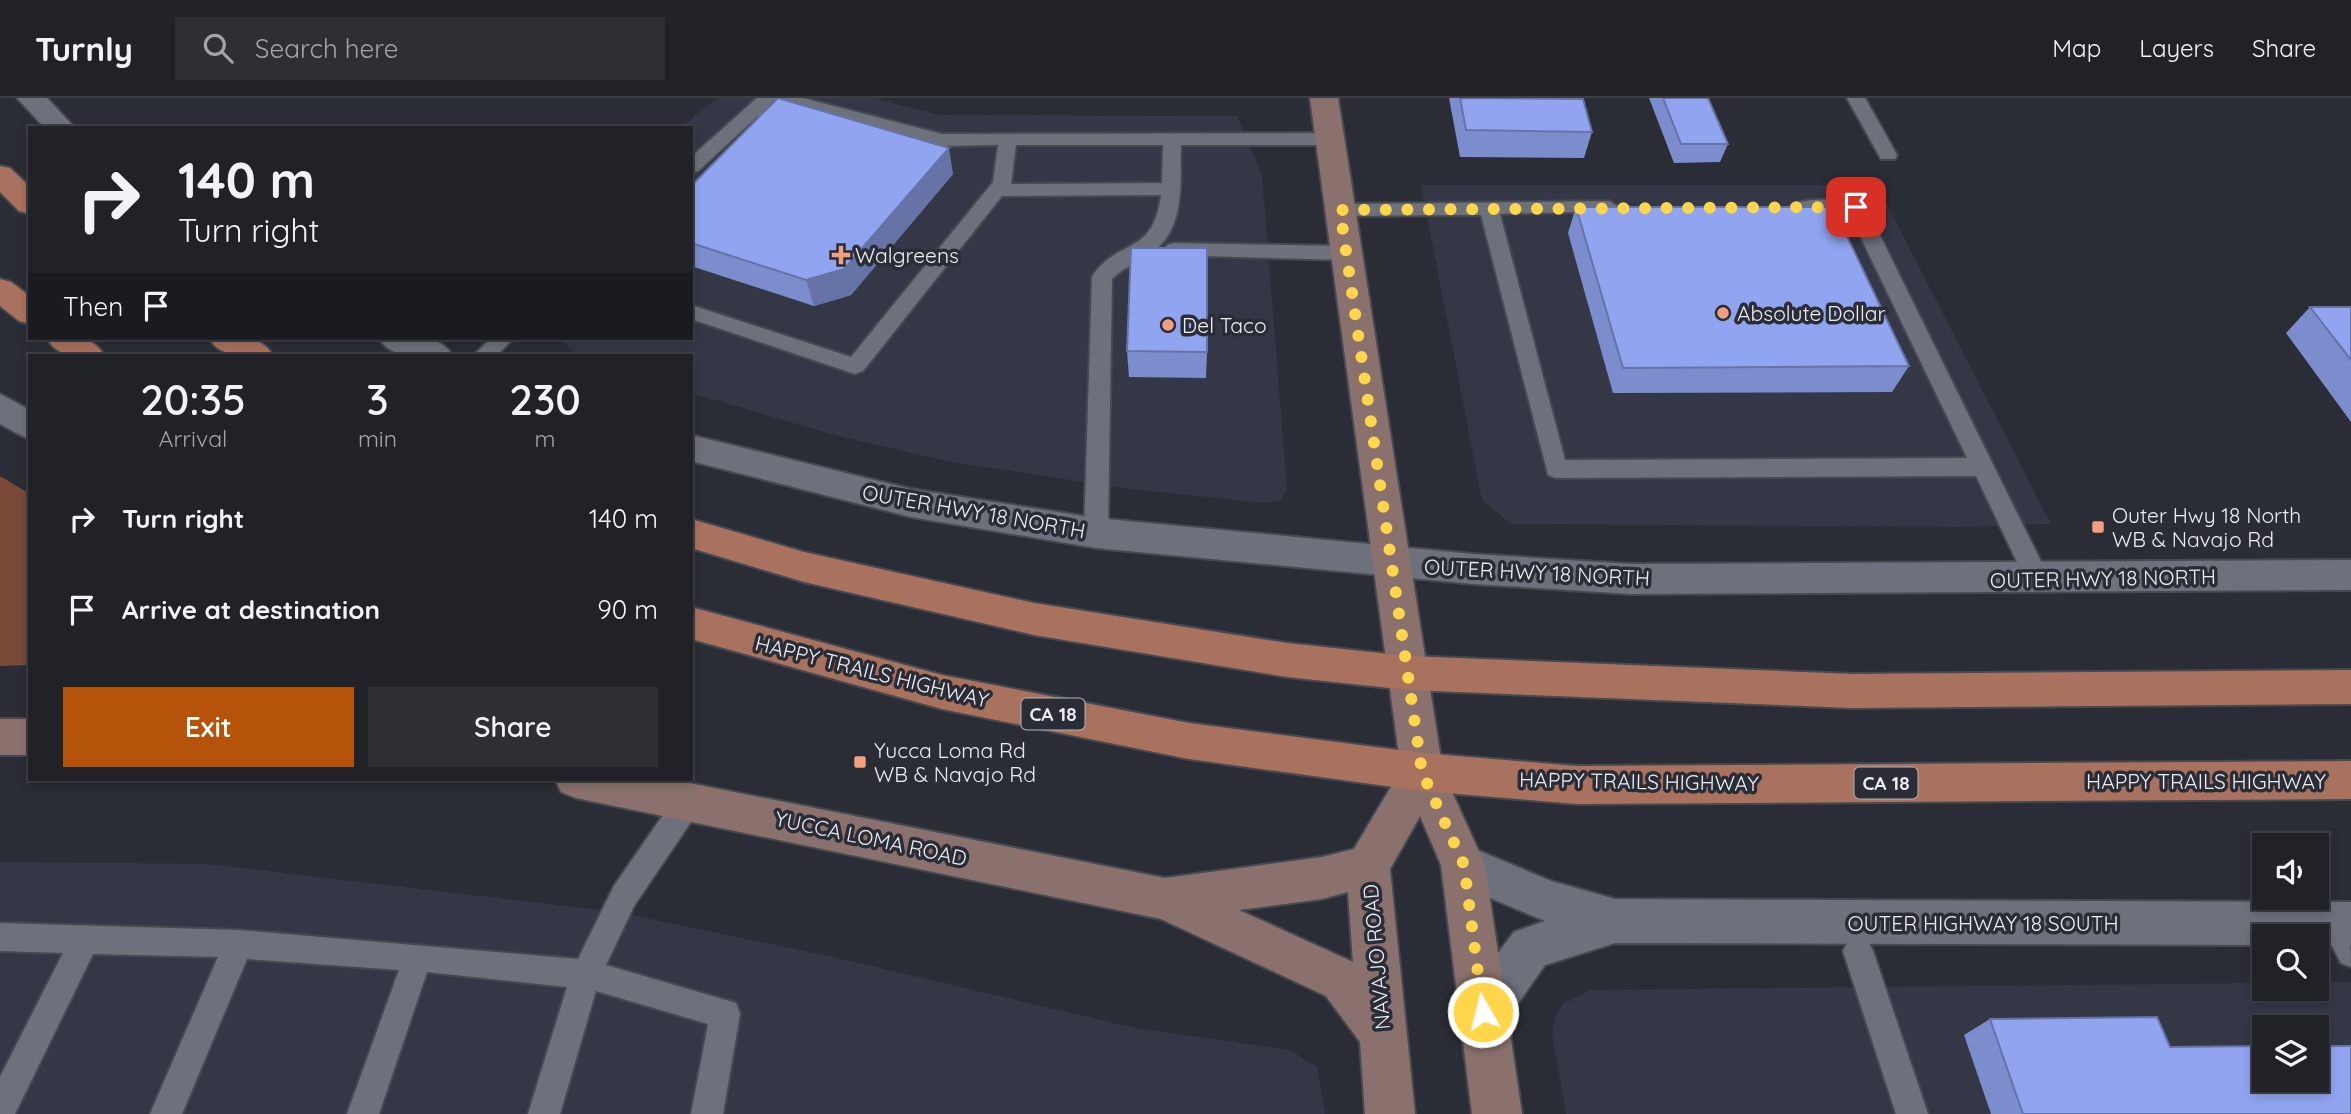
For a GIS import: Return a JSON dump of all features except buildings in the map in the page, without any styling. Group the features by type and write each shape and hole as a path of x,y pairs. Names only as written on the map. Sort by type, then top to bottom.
{"main road":[{"path":"1324,98 1389,562 1422,772 1464,865 1497,1114"},
{"path":"0,175 28,202"},
{"path":"0,290 28,311"},
{"path":"66,340 86,354"},
{"path":"229,340 254,354"},
{"path":"693,534 804,567 1034,618 1287,660 1408,673 1852,691 2351,687"},
{"name":"HAPPY TRAILS HIGHWAY","path":"693,624 956,695 1189,741 1422,772 1576,785 2351,779"},
{"path":"0,737 28,737"},
{"name":"NAVAJO ROAD","path":"1390,1114 1368,866 1422,772"},
{"name":"YUCCA LOMA ROAD","path":"586,781 1166,899"},
{"path":"1166,899 1306,881 1368,866"},
{"path":"1166,899 1342,980 1382,1031"}],"street":[{"path":"31,98 59,126"},
{"path":"400,340 433,354"},
{"path":"0,407 28,425"},
{"name":"OUTER HWY 18 NORTH","path":"693,448 911,503 1096,533 1389,562 1631,579 2351,575"},
{"path":"1464,865 1548,901 1615,921"},
{"path":"1483,1012 1530,948 1615,921"},
{"name":"OUTER HIGHWAY 18 SOUTH","path":"1615,921 2346,934"}],"lane":[{"path":"782,98 942,140 1330,139"},
{"path":"1856,98 1888,155"},
{"path":"693,165 761,104 914,150 942,140"},
{"path":"693,313 855,366 1002,183 1008,139"},
{"path":"1096,533 1102,277 1115,262 1142,250 1158,236 1167,219 1172,139"},
{"path":"996,190 1169,189"},
{"path":"1340,210 1625,207"},
{"path":"1774,207 1856,207 2036,578"},
{"path":"1489,208 1556,469 1981,467"},
{"path":"1142,250 1346,253"},
{"path":"485,354 502,340"},
{"path":"544,1114 586,974 624,897 689,801"},
{"path":"0,937 239,944 418,957 586,974 726,1014 707,1114"},
{"path":"0,1110 86,938"},
{"path":"166,1114 239,944"},
{"path":"1858,951 1912,1114"},
{"path":"363,1114 418,957"}],"shaded area":[{"path":"718,98 873,98 939,115 1237,116 1262,176 1287,490 1280,500 1265,503 1131,489 951,462 835,435 693,394 693,354 574,354 565,343 556,340 693,340 693,126 682,126"},
{"path":"1421,185 1877,185 2051,524 1967,527 1511,524 1482,500"},
{"path":"0,476 28,493 28,665 0,666"},
{"path":"0,862 208,864 617,912 833,957 1135,1028 1290,1050 1317,1067 1325,1114 0,1114"},
{"path":"2329,982 2351,982 2351,1114 1566,1114 1552,1034 1555,1017 1564,1003 1591,990 2252,983 2252,1001 2329,1001"}],"place":[{"name":"Walgreens","path":"841,255"},
{"name":"Absolute Dollar","path":"1723,313"},
{"name":"Del Taco","path":"1168,325"},
{"name":"Outer Hwy 18 North WB & Navajo Rd","path":"2098,527"},
{"name":"Yucca Loma Rd WB & Navajo Rd","path":"860,762"}],"route":[{"path":"1483,1012 1464,865 1422,772 1389,562 1340,210 1856,207"}]}
